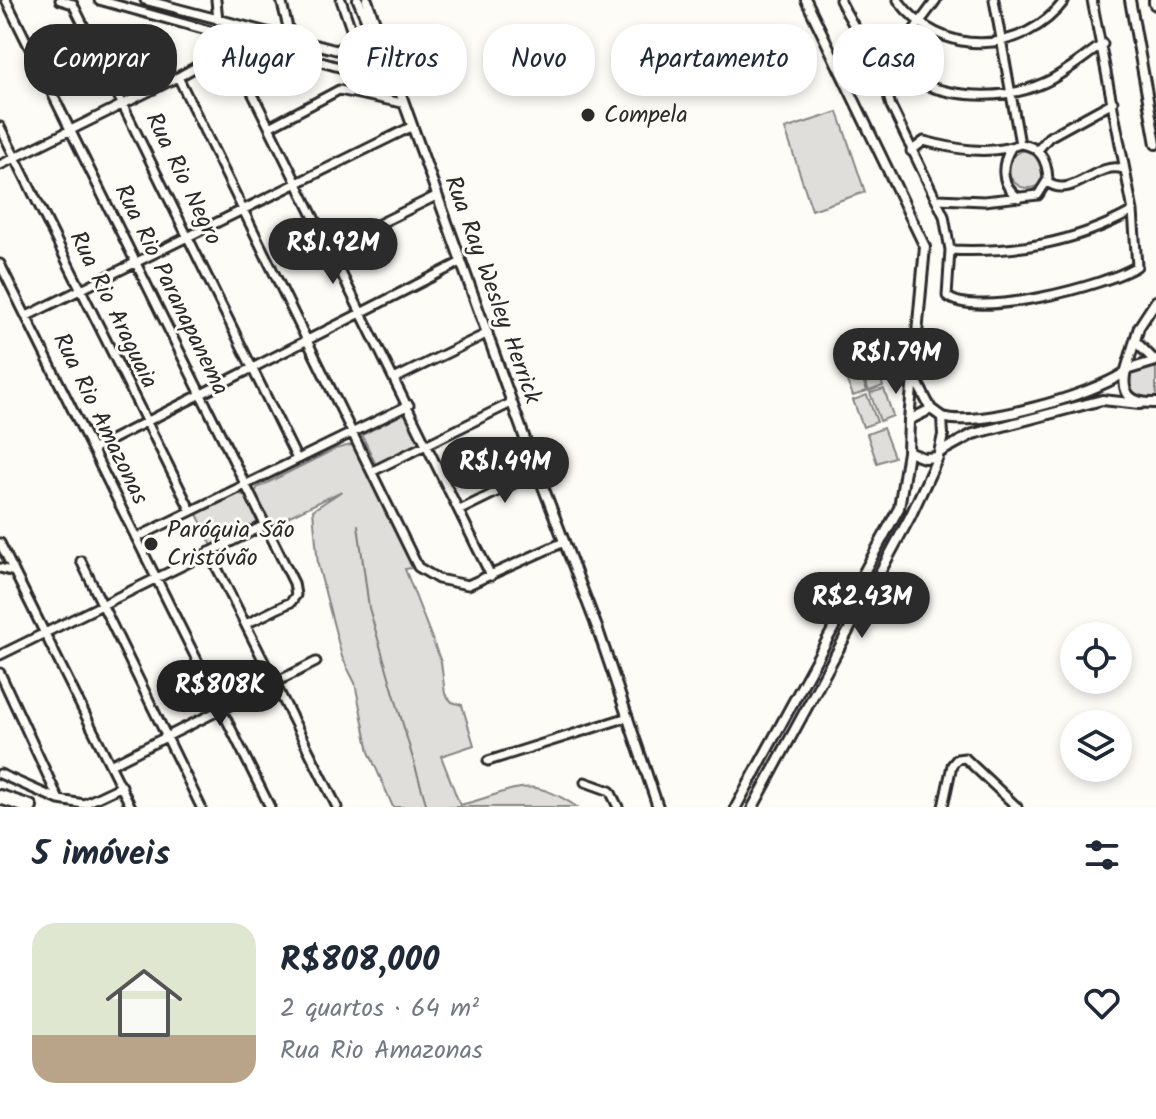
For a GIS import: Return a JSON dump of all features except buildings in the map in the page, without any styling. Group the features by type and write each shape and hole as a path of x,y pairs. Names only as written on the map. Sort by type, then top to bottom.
{"highway":[{"path":"0,797 30,807"}],"street":[{"name":"Rua Rio Paranapanema","path":"6,0 294,583 294,599 246,624"},
{"path":"60,0 74,2"},
{"path":"99,0 193,26"},
{"path":"145,0 233,24"},
{"path":"216,0 218,20"},
{"path":"281,0 287,24"},
{"path":"322,48 343,49 352,32 341,0"},
{"name":"Rua Ray Wesley Herrick","path":"358,0 368,24"},
{"name":"Rua Ray Wesley Herrick","path":"367,0 374,24"},
{"path":"736,807 899,508 915,375 925,247 806,0"},
{"path":"840,0 853,24"},
{"path":"898,0 921,23 960,41 1000,42 1033,30 1065,0"},
{"path":"921,23 936,0"},
{"path":"994,0 1020,144"},
{"path":"888,96 911,151 938,199 950,250 946,290 952,300 1000,302 1069,292 1137,266 1133,211 1123,169 1103,44 1092,0"},
{"path":"1130,0 1156,144"},
{"name":"Rua Rio Negro","path":"74,2 297,459"},
{"path":"944,90 974,95 1009,93 1045,82 1103,44"},
{"path":"0,165 193,69"},
{"path":"178,77 423,572 468,585 564,542"},
{"path":"271,126 339,90 402,103"},
{"path":"255,96 491,576"},
{"name":"Rua Ray Wesley Herrick","path":"399,96 628,717 658,807"},
{"path":"1038,150 1049,137 1113,102"},
{"name":"Rua Rio Araguaia","path":"0,127 191,511"},
{"path":"27,316 411,127"},
{"path":"911,151 924,141 962,149 1011,148 1020,144 1038,150 1046,164 1047,182 1038,195 1020,199 938,199"},
{"path":"1011,148 1004,178 1008,189 1020,199"},
{"path":"1047,182 1064,187 1111,167 1123,169"},
{"path":"332,247 436,196"},
{"path":"950,250 1033,247 1090,231 1133,211"},
{"path":"93,449 364,314 461,262"},
{"name":"Rua Rio Amazonas","path":"0,264 270,807"},
{"path":"1140,404 1124,391 1125,372 1139,327 1156,301"},
{"path":"396,378 488,333"},
{"path":"915,375 931,409 942,417 974,421 1097,390 1125,372 1156,361 1136,342"},
{"path":"908,452 924,458 939,454 973,434 1102,400 1156,403"},
{"path":"373,471 511,403"},
{"path":"136,538 409,405"},
{"path":"909,420 931,409"},
{"path":"753,807 903,531 939,454 942,417"},
{"path":"460,510 537,472"},
{"path":"0,655 265,525"},
{"path":"0,543 131,807"},
{"path":"209,552 337,807"},
{"path":"81,561 201,807"},
{"path":"0,568 14,572"},
{"path":"112,764 316,662"},
{"path":"0,673 63,801"},
{"path":"488,761 628,717"},
{"path":"943,807 952,765 957,759 965,758 1017,807"},
{"path":"0,774 63,801 95,802 122,786"},
{"path":"585,782 610,791 618,807"}],"shaded area":[{"path":"838,112 865,192 812,210 785,129"},
{"path":"1028,150 1041,156 1047,169 1041,182 1028,188 1015,182 1009,169 1015,156"},
{"path":"875,363 883,386 869,391 860,368"},
{"path":"1156,364 1156,398 1136,398 1129,390 1130,374"},
{"path":"858,368 867,391 853,396 844,374"},
{"path":"884,389 893,416 880,421 870,393"},
{"path":"867,395 877,422 863,427 853,400"},
{"path":"405,412 422,445 376,465 362,435"},
{"path":"883,428 894,457 877,463 867,434"},
{"path":"351,445 356,447 411,563 412,568 405,569 441,662 445,694 452,702 462,705 474,745 441,756 460,805 507,791 532,788 545,790 577,807 393,807 369,752 355,683 342,657 318,565 313,510 342,491 269,526 254,497 257,488 335,449"},
{"path":"237,493 246,496 258,524 212,546 196,512"}],"waterway":[{"path":"358,525 369,608 427,807"}],"place":[{"name":"Compela","path":"588,115"},
{"name":"Paróquia São Cristóvão","path":"151,544"}]}
